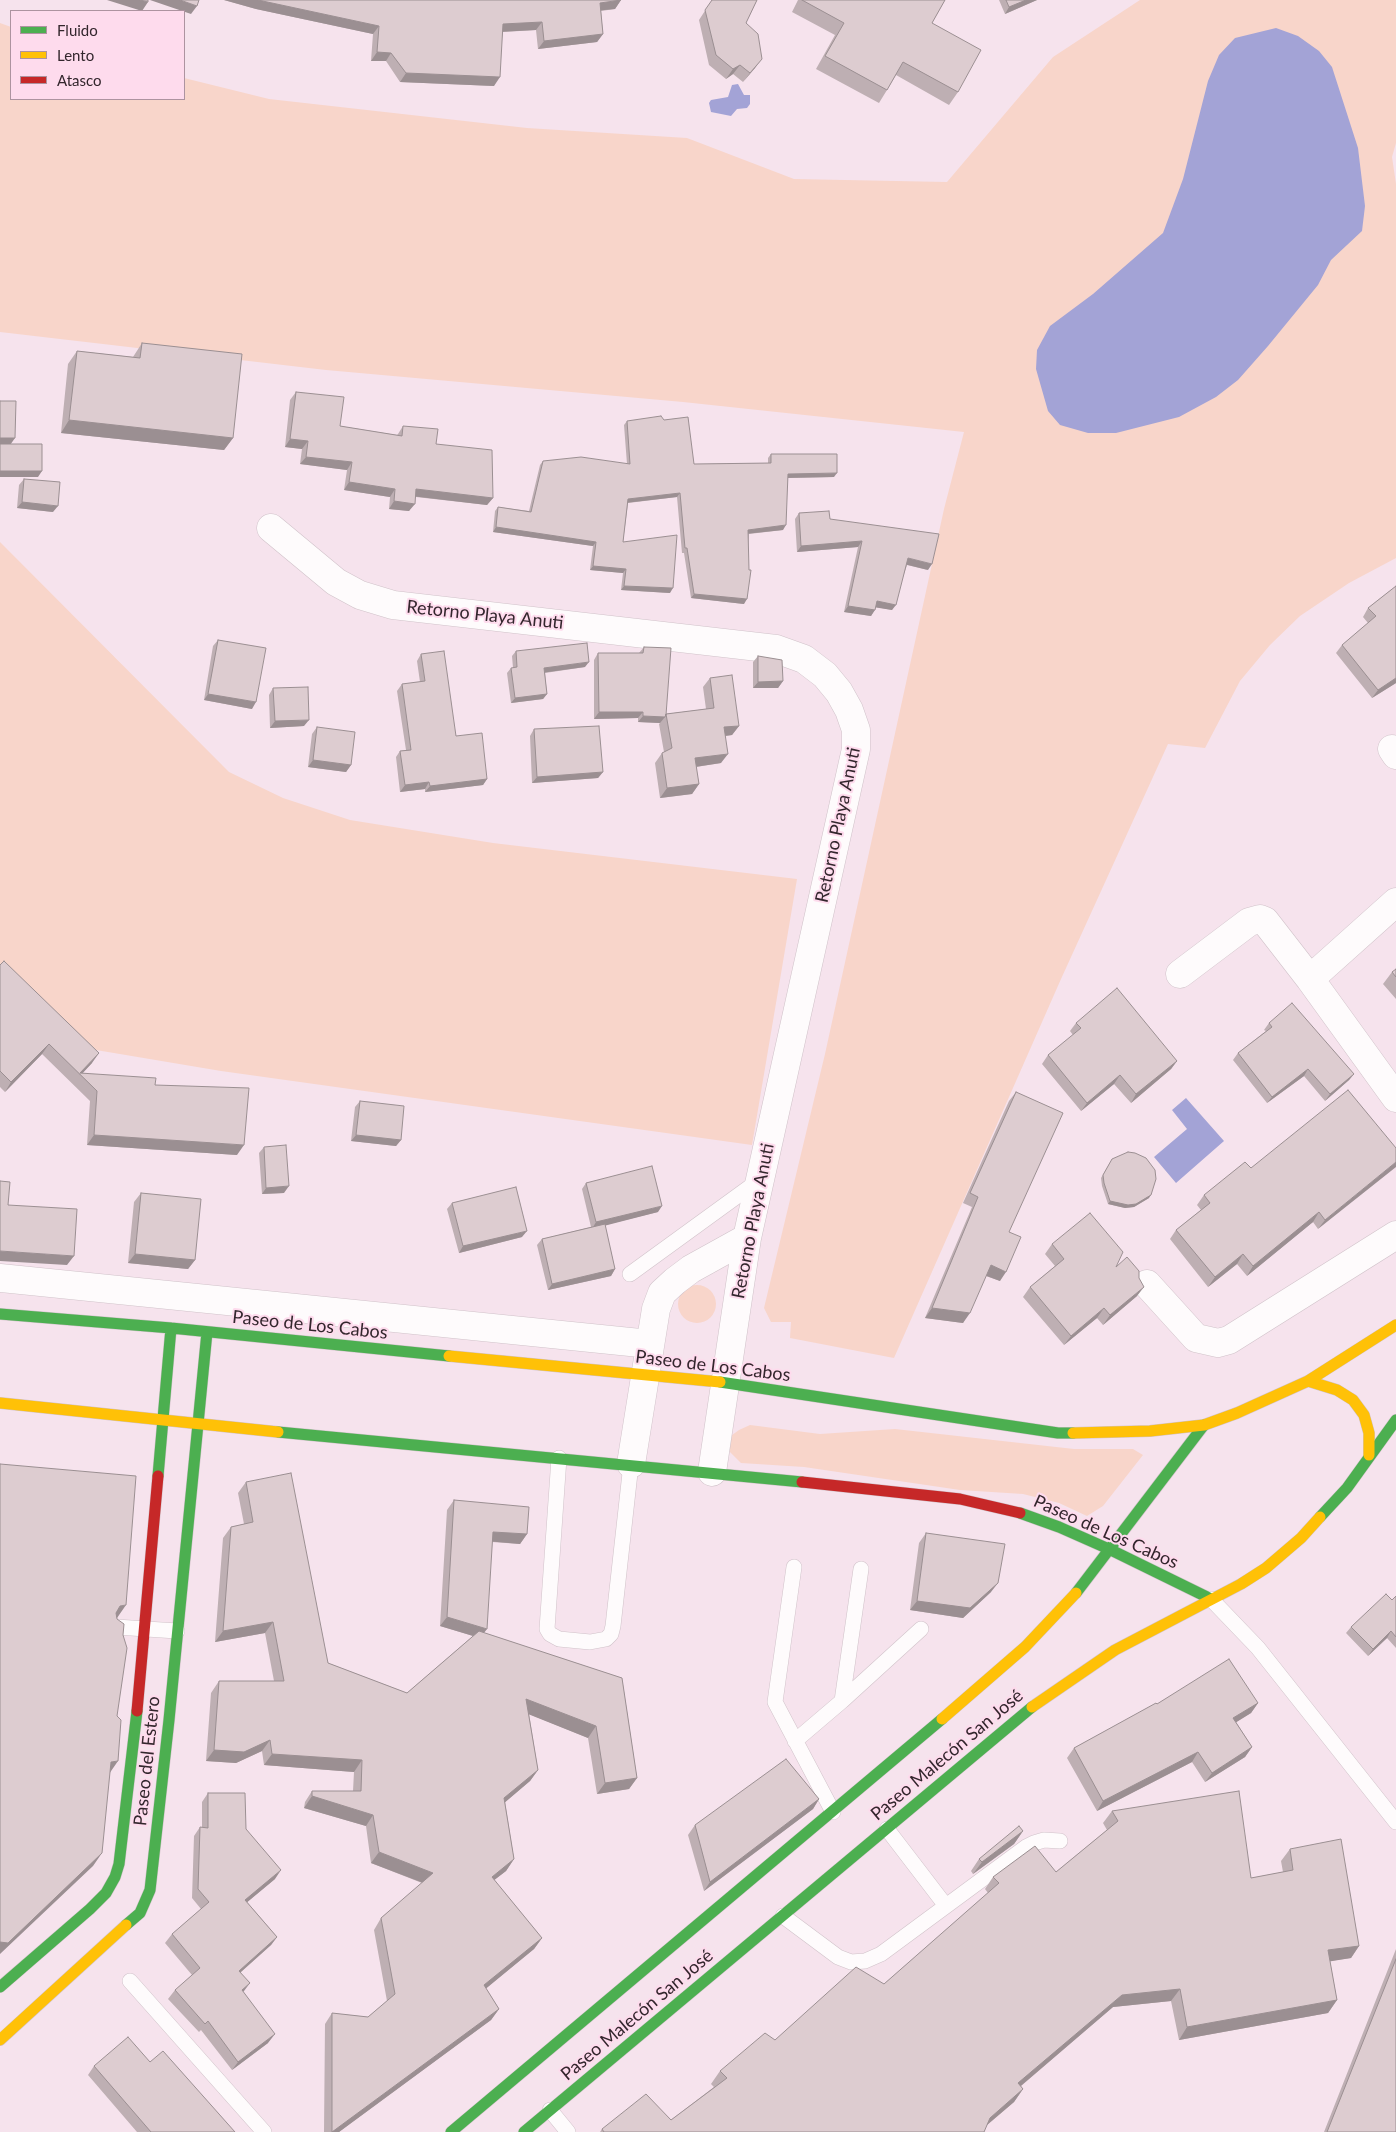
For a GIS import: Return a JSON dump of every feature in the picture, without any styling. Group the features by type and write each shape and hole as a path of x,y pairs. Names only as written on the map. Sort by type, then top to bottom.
{"street":[{"name":"Retorno Playa Anuti","path":"271,528 336,582 360,595 393,605 776,649 804,659 825,675 839,692 849,710 856,730 856,749 747,1238 712,1472"},
{"path":"1310,979 1396,902"},
{"path":"1180,974 1249,922 1260,919 1266,921 1396,1098"},
{"path":"1147,1284 1196,1338 1218,1343 1229,1340 1396,1235"},
{"path":"631,1464 656,1309 662,1293 690,1269 747,1238"},
{"path":"0,1278 650,1344"},
{"name":"Paseo de Los Cabos","path":"0,1314 171,1328 726,1382 1058,1433 1150,1431 1204,1425 1237,1413 1308,1381 1396,1325"},
{"name":"Paseo del Estero","path":"0,1986 106,1893 115,1877 119,1864 141,1717 145,1629 171,1328"},
{"name":"Paseo del Estero","path":"0,2040 140,1913 146,1902 152,1874 165,1719 177,1631 207,1332"},
{"path":"1308,1381 1337,1390 1353,1400 1364,1415 1369,1433 1369,1455"},
{"name":"Paseo de Los Cabos","path":"0,1402 162,1420 712,1472 960,1499 1011,1510 1059,1527 1211,1599"},
{"name":"Paseo Malecón San José","path":"524,2132 1032,1707 1115,1650 1241,1584 1266,1568 1301,1538 1347,1488 1396,1420"},
{"name":"Paseo Malecón San José","path":"451,2132 1025,1647 1071,1599 1111,1550 1204,1425"}],"lane":[{"path":"630,1274 760,1180"},
{"path":"559,1458 547,1629 550,1634 559,1639 582,1641 600,1641 606,1639 611,1634 631,1464"},
{"path":"794,1567 775,1695 777,1709 832,1812"},
{"path":"842,1702 861,1569"},
{"path":"1211,1599 1258,1648 1391,1805 1396,1822"},
{"path":"116,1627 177,1631"},
{"path":"795,1741 842,1702 921,1629"},
{"path":"887,1829 946,1906"},
{"path":"784,1916 838,1957 851,1962 866,1961 881,1954 1034,1843 1044,1840 1060,1841"},
{"path":"130,1981 264,2132"},
{"path":"550,2110 568,2132"}],"shaded area":[{"path":"1140,0 1396,0 1396,143 1392,157 1396,184 1396,558 1349,583 1300,616 1270,645 1240,681 1205,748 1168,744 1061,979 894,1358 790,1338 791,1322 771,1322 764,1308 825,1054 944,509 964,432 683,402 326,370 0,332 0,23 10,27 10,100 185,100 185,78 269,99 527,128 687,138 794,179 947,182 1053,57"},
{"path":"0,542 229,772 283,798 350,820 493,843 797,879 752,1145 221,1071 96,1050 0,976"},
{"path":"697,1285 711,1290 716,1304 711,1318 697,1323 683,1318 678,1304 683,1290"},
{"path":"750,1425 820,1434 895,1429 1074,1449 1133,1449 1143,1455 1103,1506 1087,1516 1059,1503 1023,1494 960,1490 804,1467 741,1463 729,1451 728,1438"}],"water":[{"path":"1276,28 1298,36 1319,51 1332,67 1358,148 1365,206 1362,231 1331,260 1318,285 1268,346 1238,380 1216,397 1179,417 1116,433 1088,433 1060,425 1048,411 1036,369 1037,350 1050,326 1093,294 1163,233 1183,179 1208,81 1219,55 1235,38"},
{"path":"738,84 744,95 750,95 750,104 747,108 737,109 731,116 711,112 709,103 711,100 728,97 732,85"},
{"path":"1186,1098 1224,1141 1176,1183 1154,1157 1187,1129 1172,1110"}],"building":[{"path":"180,0 199,0 197,6"},
{"path":"258,0 621,0 600,3 603,34 544,41 542,22 503,24 500,77 406,73 391,53 377,52 379,26"},
{"path":"712,0 757,0 746,23 758,34 762,59 750,73 740,65 733,69 716,55 705,10"},
{"path":"802,0 945,0 932,23 981,50 958,92 903,62 887,90 825,56 844,23"},
{"path":"1006,0 1026,0 1009,7"},
{"path":"142,343 242,354 233,438 69,420 77,351 140,358"},
{"path":"296,392 344,397 340,426 402,436 403,426 438,429 436,444 492,450 493,498 416,489 415,504 394,501 395,489 349,482 352,462 306,457 308,441 290,439"},
{"path":"0,401 16,401 15,438 0,438"},
{"path":"661,416 664,420 688,417 694,464 771,463 771,454 837,454 837,473 788,474 786,525 748,530 749,570 751,570 747,599 694,594 687,548 685,548 680,493 628,499 623,542 677,535 673,588 624,586 626,569 593,566 596,542 496,527 498,507 531,512 543,461 581,457 630,464 627,421"},
{"path":"0,444 42,444 42,471 0,471"},
{"path":"24,479 60,482 58,506 22,502"},
{"path":"829,511 830,519 939,534 932,564 908,558 896,605 877,601 875,610 848,606 862,541 801,546 799,513"},
{"path":"1396,586 1396,678 1378,690 1342,645 1376,616 1368,608"},
{"path":"218,640 266,648 256,702 208,694"},
{"path":"587,643 589,662 544,668 547,694 515,698 511,668 517,667 516,651"},
{"path":"644,647 671,648 665,717 643,716 643,712 599,712 598,653 643,653"},
{"path":"444,651 456,736 482,733 487,779 430,786 429,782 405,785 400,751 411,750 402,684 425,681 421,654"},
{"path":"758,656 782,660 783,681 758,682"},
{"path":"732,675 739,726 724,727 728,754 695,758 699,784 667,788 662,753 672,748 666,714 714,708 710,678"},
{"path":"308,687 309,720 275,721 273,688"},
{"path":"599,726 603,772 537,777 534,729"},
{"path":"317,727 355,732 351,765 313,760"},
{"path":"4,961 99,1053 80,1073 156,1078 155,1085 249,1088 244,1145 94,1135 97,1091 49,1044 11,1082 0,1071 0,965"},
{"path":"1396,969 1396,977 1392,972"},
{"path":"1117,988 1177,1061 1136,1094 1120,1075 1087,1103 1048,1055 1081,1028 1076,1023"},
{"path":"1292,1003 1354,1074 1330,1094 1308,1069 1272,1097 1238,1053 1272,1027 1269,1023"},
{"path":"1348,1090 1396,1148 1396,1162 1325,1220 1319,1212 1253,1266 1243,1254 1215,1277 1176,1230 1210,1203 1204,1195 1245,1162 1251,1168"},
{"path":"1016,1092 1063,1113 1009,1232 1021,1237 1006,1272 991,1265 970,1313 932,1308 978,1197 970,1193"},
{"path":"360,1101 404,1106 401,1140 356,1135"},
{"path":"286,1145 289,1186 266,1188 264,1147"},
{"path":"1128,1152 1146,1158 1155,1170 1156,1179 1151,1195 1136,1204 1128,1205 1110,1201 1103,1175 1112,1159"},
{"path":"652,1166 662,1206 596,1222 586,1183"},
{"path":"0,1181 10,1182 8,1205 77,1209 74,1256 0,1251"},
{"path":"516,1187 527,1231 463,1246 452,1203"},
{"path":"141,1193 201,1199 195,1260 135,1254"},
{"path":"1090,1213 1123,1252 1116,1267 1127,1257 1139,1271 1139,1278 1144,1287 1110,1315 1104,1308 1071,1336 1030,1287 1064,1259 1052,1244"},
{"path":"605,1224 615,1269 552,1284 542,1239"},
{"path":"0,1464 136,1476 126,1605 120,1606 116,1613 117,1619 124,1624 123,1635 127,1648 117,1716 121,1720 118,1761 111,1762 102,1853 8,1943 0,1942"},
{"path":"291,1473 328,1663 407,1693 479,1631 622,1678 637,1778 605,1783 596,1726 526,1699 538,1770 504,1798 514,1859 492,1877 542,1938 484,1985 499,2009 332,2132 332,2013 368,2017 395,1994 381,1918 433,1873 379,1852 373,1815 312,1796 312,1791 361,1791 362,1760 272,1754 270,1740 244,1752 214,1750 219,1681 284,1681 273,1622 223,1631 231,1527 253,1522 246,1482"},
{"path":"454,1500 529,1507 527,1534 493,1532 487,1629 447,1617"},
{"path":"926,1533 1005,1544 998,1583 970,1608 917,1601"},
{"path":"1386,1594 1392,1600 1396,1596 1396,1637 1391,1631 1373,1649 1351,1627"},
{"path":"1229,1659 1258,1703 1233,1718 1252,1747 1212,1773 1198,1752 1103,1801 1074,1748 1157,1704"},
{"path":"786,1759 819,1799 710,1882 695,1825"},
{"path":"1239,1791 1251,1878 1293,1870 1290,1849 1341,1839 1359,1946 1328,1950 1337,2000 1187,2027 1180,1989 1122,1995 1018,2083 1023,2089 990,2118 984,2132 604,2132 602,2129 646,2094 671,2120 727,2078 720,2071 765,2033 775,2040 856,1967 884,1984 999,1883 993,1877 1035,1846 1056,1872 1118,1821 1112,1811"},
{"path":"208,1793 245,1793 246,1829 281,1870 245,1900 277,1937 239,1971 250,1983 242,1990 275,2034 238,2062 208,2021 205,2024 175,1990 200,1968 172,1934 209,1902 198,1889 200,1827 208,1828"},
{"path":"1019,1826 1023,1831 982,1862 979,1859"},
{"path":"1396,1959 1396,2132 1327,2132"},
{"path":"128,2037 150,2062 163,2051 235,2132 151,2132 94,2066"}],"traffic: fast":[{"path":"0,1314 171,1328 449,1356"},
{"path":"158,1476 171,1328"},
{"path":"126,1925 140,1913 150,1890 169,1720 207,1332"},
{"path":"720,1382 1058,1433 1073,1433"},
{"path":"1320,1517 1347,1488 1396,1420"},
{"path":"1076,1593 1204,1425"},
{"path":"278,1432 802,1482"},
{"path":"1020,1513 1059,1527 1111,1550 1211,1599"},
{"path":"524,2132 1032,1707"},
{"path":"0,1987 90,1909 106,1893 115,1877 119,1864 137,1711"},
{"path":"451,2132 942,1719"}],"traffic: slow":[{"path":"1073,1433 1150,1431 1204,1425 1237,1413 1308,1381 1396,1325"},
{"path":"449,1356 720,1382"},
{"path":"1308,1381 1337,1390 1353,1400 1364,1415 1369,1433 1369,1455"},
{"path":"0,1403 278,1432"},
{"path":"1032,1707 1115,1650 1241,1584 1266,1568 1301,1538 1320,1517"},
{"path":"942,1719 1025,1647 1076,1593"},
{"path":"0,2040 126,1925"}],"traffic: jam":[{"path":"137,1711 158,1476"},
{"path":"802,1482 960,1499 1020,1513"}]}
